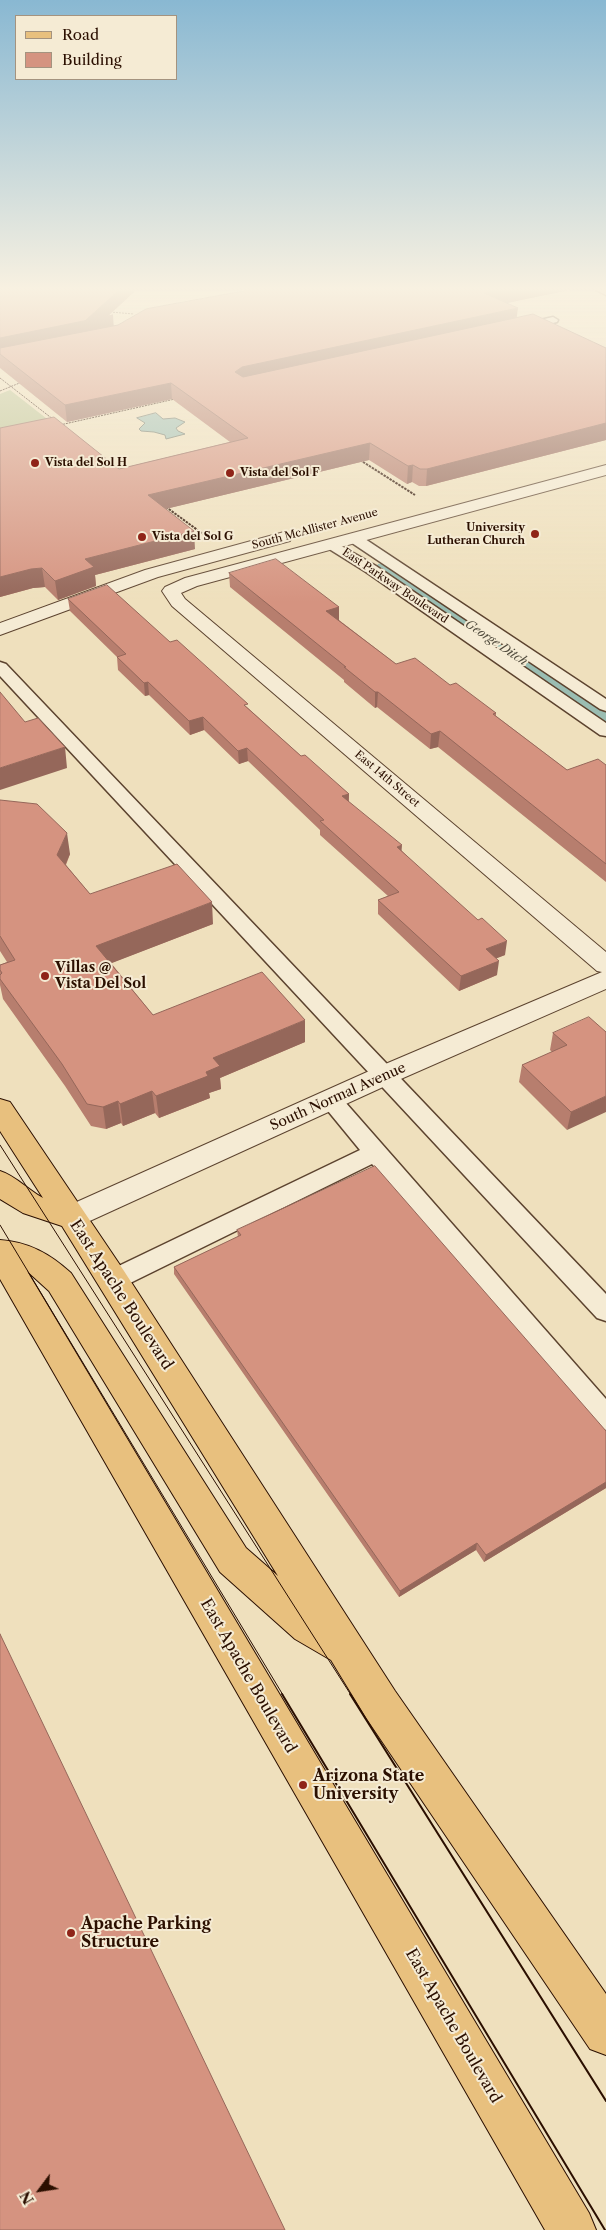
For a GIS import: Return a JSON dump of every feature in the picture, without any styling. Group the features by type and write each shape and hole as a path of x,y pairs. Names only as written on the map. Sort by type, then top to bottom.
{"main road":[{"name":"East Apache Boulevard","path":"0,1109 113,1280 273,1536 381,1704 606,2033"},
{"path":"0,1182 22,1201 42,1210 71,1217"},
{"name":"East Apache Boulevard","path":"0,1252 572,2230"},
{"path":"0,1252 16,1252 38,1261 60,1282 233,1560 308,1626 346,1648"}],"street":[{"name":"South McAllister Avenue","path":"170,591 191,582 606,470"},
{"name":"South McAllister Avenue","path":"0,629 170,567 304,532"},
{"name":"East 14th Street","path":"170,591 178,602 606,964"},
{"name":"South Normal Avenue","path":"71,1217 385,1075 606,979"}],"lane":[{"name":"East Parkway Boulevard","path":"354,538 606,706"},
{"name":"East Parkway Boulevard","path":"331,544 371,569 606,731"},
{"path":"0,667 606,1311"},
{"path":"330,1100 606,1418"},
{"path":"113,1280 210,1232 300,1191 376,1152"}],"path":[{"path":"21,394 67,431"},
{"path":"60,424 183,398"},
{"path":"47,424 56,422"},
{"path":"358,459 415,494"},
{"path":"161,503 206,537"}],"green space":[{"path":"0,394 15,394 51,422 0,428"}],"water":[{"path":"156,413 163,419 175,418 185,422 176,428 185,434 166,439 165,435 141,431 139,429 145,423 137,418"}],"building":[{"path":"51,394 118,394 65,405"},
{"path":"186,394 606,394 606,423 427,469 420,469 413,465 408,466 370,443 148,495 194,531 85,559 94,567 55,581 42,568 0,577 0,428 54,417 119,469 248,438"},
{"path":"276,559 339,607 326,611 396,664 415,658 450,685 456,683 496,713 493,714 567,770 598,759 606,765 606,864 440,731 431,734 378,692 375,692 229,573"},
{"path":"107,585 170,642 177,640 248,704 244,705 301,756 305,755 349,794 342,796 402,845 397,847 478,920 482,918 507,941 486,949 499,961 461,976 378,900 399,892 320,821 324,820 247,748 238,751 203,717 189,721 148,682 144,683 117,657 126,654 68,599"},
{"path":"0,692 25,722 38,718 65,747 0,768"},
{"name":"Villas @ Vista Del Sol","path":"0,800 37,804 67,833 57,855 90,894 177,864 212,902 96,946 153,1015 262,972 305,1020 213,1058 220,1066 206,1072 208,1076 156,1096 152,1091 120,1104 118,1101 103,1107 87,1104 62,1064 0,979 2,973 0,965 15,960 0,936"},
{"path":"589,1017 606,1032 606,1096 571,1112 522,1065 567,1045 553,1033"},
{"path":"375,1166 606,1431 606,1482 486,1555 477,1543 400,1591 174,1267 241,1235 237,1230"},
{"name":"Apache Parking Structure","path":"0,1634 285,2230 0,2230"}],"waterway":[{"name":"George Ditch","path":"387,569 606,718"}],"tram line":[{"path":"0,1145 351,1695"},
{"path":"0,1225 283,1695"},
{"path":"282,1694 605,2230"},
{"path":"350,1694 606,2101"}],"place":[{"name":"Vista del Sol H","path":"35,463"},
{"name":"Vista del Sol F","path":"230,473"},
{"name":"University Lutheran Church","path":"535,534"},
{"name":"Vista del Sol G","path":"142,537"},
{"name":"Villas @ Vista Del Sol","path":"45,976"},
{"name":"Arizona State University","path":"303,1785"},
{"name":"Apache Parking Structure","path":"71,1933"}]}
